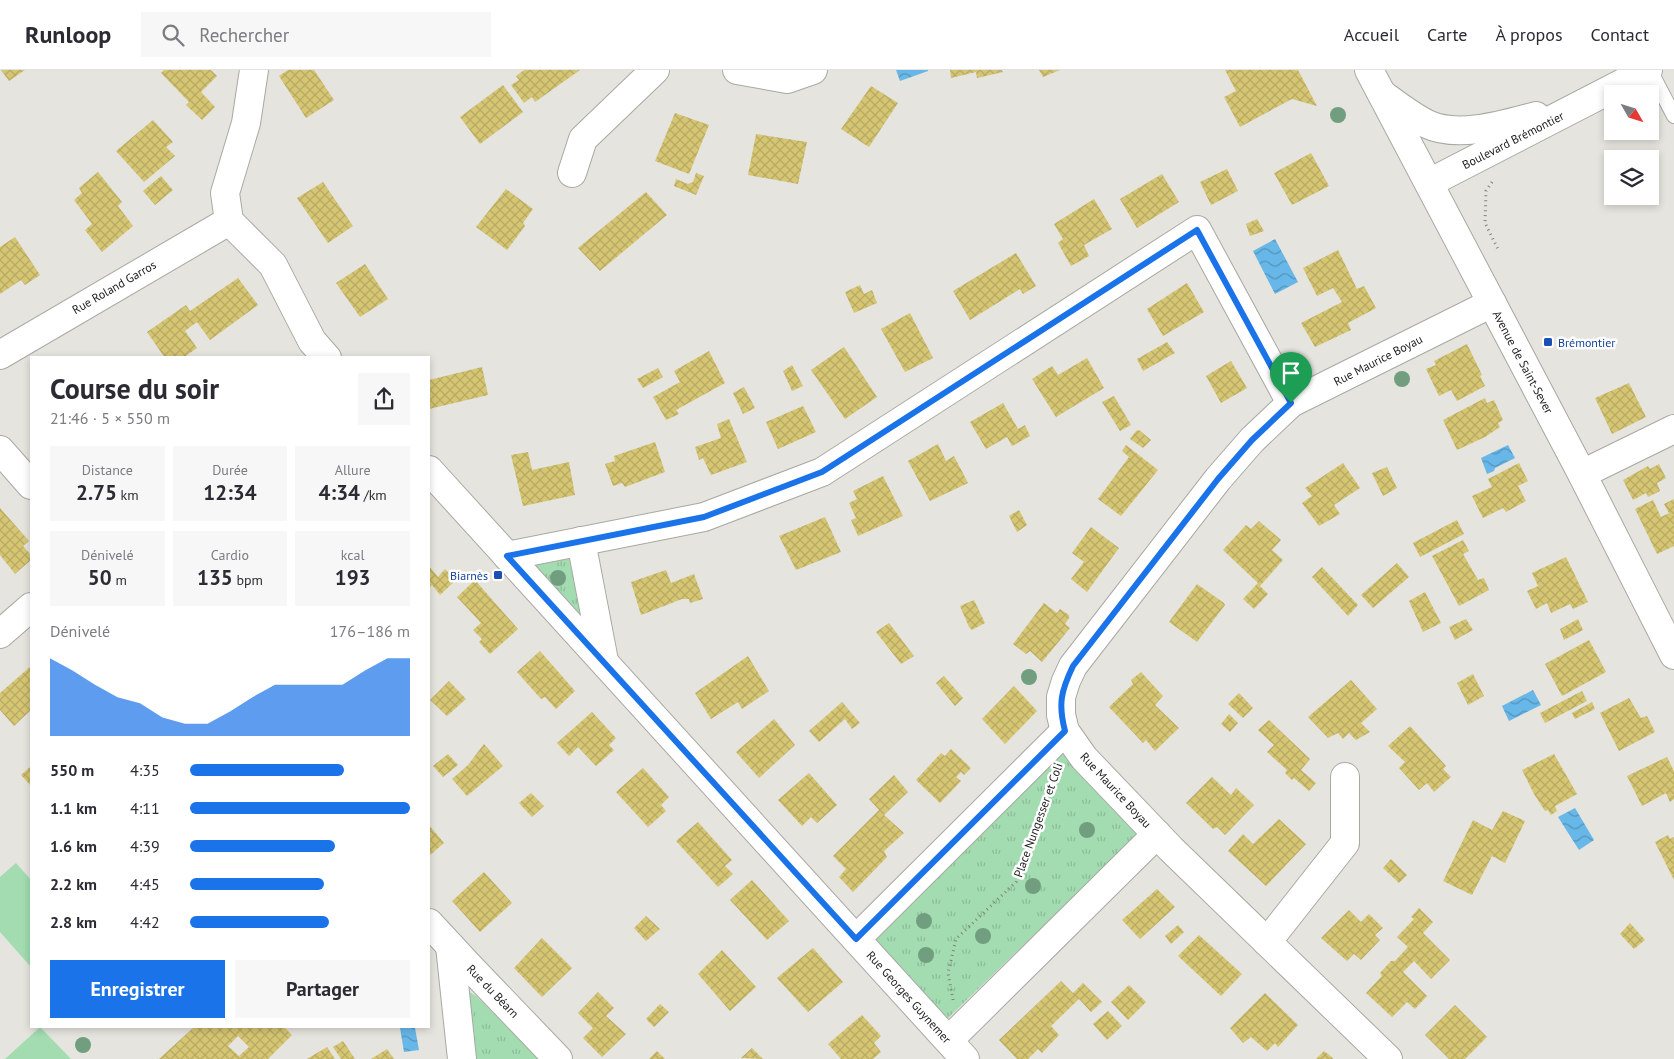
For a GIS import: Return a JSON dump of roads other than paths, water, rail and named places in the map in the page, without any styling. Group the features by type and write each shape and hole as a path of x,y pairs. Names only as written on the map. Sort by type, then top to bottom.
{"street":[{"path":"254,70 246,123 225,193 229,221 273,265 312,341 325,356"},
{"path":"572,173 583,139 655,70"},
{"path":"737,70 787,79 813,70"},
{"name":"Avenue de Saint-Sever","path":"1369,70 1582,474 1674,655"},
{"name":"Boulevard Brémontier","path":"1429,183 1649,70"},
{"name":"Boulevard Brémontier","path":"1382,94 1429,125 1455,130 1483,129 1536,116 1597,96"},
{"name":"Rue Roland Garros","path":"0,355 229,221"},
{"path":"507,556 704,517 822,472 1197,230 1291,403"},
{"name":"Rue Maurice Boyau","path":"1388,1059 1171,849 1084,758 1065,731 1061,715 1061,697 1073,666 1218,479 1252,440 1291,403 1492,302"},
{"path":"1582,474 1674,429"},
{"path":"0,450 30,484"},
{"name":"Rue Georges Guynemer","path":"430,471 856,939 959,1042"},
{"path":"580,541 604,661"},
{"path":"0,634 30,608"},
{"name":"Place Nungesser et Coli","path":"856,939 1065,731"},
{"path":"1267,942 1345,843 1346,777"},
{"path":"959,1042 1157,834"},
{"name":"Rue du Béarn","path":"430,923 558,1059"},
{"path":"450,946 462,1059"}],"lane":[{"path":"1649,70 1674,116"}],"water":[{"path":"896,70 928,70 928,71 900,81"},
{"path":"1275,239 1298,282 1275,294 1253,251"},
{"path":"1508,445 1515,458 1487,474 1481,458"},
{"path":"1533,690 1541,705 1509,721 1502,706"},
{"path":"1575,808 1594,840 1579,850 1558,817"},
{"path":"400,1028 415,1028 419,1050 404,1052"}],"place":[{"name":"Brémontier","path":"1548,342"},
{"name":"Biarnès","path":"498,575"}]}
